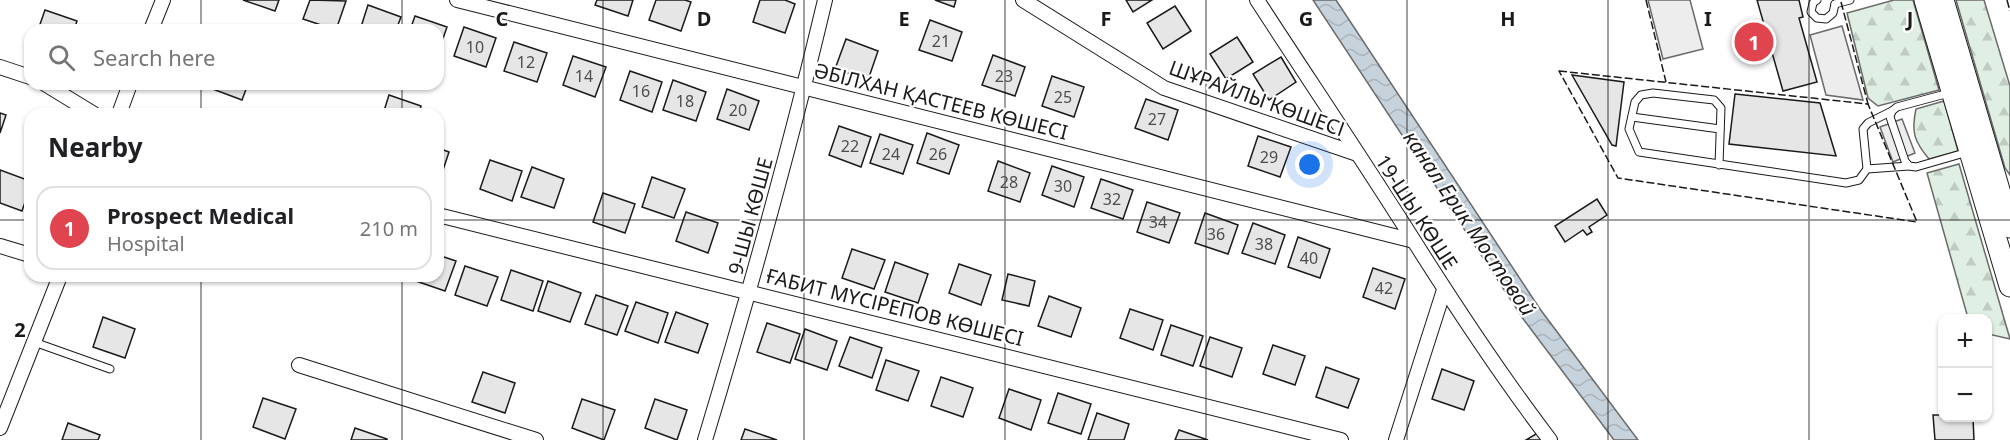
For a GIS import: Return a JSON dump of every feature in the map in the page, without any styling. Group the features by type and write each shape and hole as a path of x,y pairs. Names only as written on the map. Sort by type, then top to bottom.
{"main road":[{"path":"1925,0 1969,152 1998,198 2010,286"},
{"path":"1943,0 1998,198 2010,227"}],"street":[{"path":"153,24 163,0"},
{"name":"ӘБІЛХАН ҚАСТЕЕВ КӨШЕСI","path":"457,0 1414,241"},
{"name":"9-ШЫ КӨШЕ","path":"705,440 750,291 805,86 825,0"},
{"name":"ШҰРАЙЛЫ КӨШЕСІ","path":"1023,0 1164,88 1357,154"},
{"name":"19-ШЫ КӨШЕ","path":"1257,0 1444,290 1515,394 1550,440"},
{"path":"0,67 24,75"},
{"path":"55,90 84,108"},
{"path":"121,108 128,90"},
{"name":"ҒАБИТ МҮСІРЕПОВ КӨШЕСI","path":"444,216 1341,440"},
{"path":"0,246 24,253"},
{"path":"0,428 58,282"},
{"path":"1396,440 1444,290"},
{"path":"299,365 536,440"}],"lane":[{"path":"1817,0 1813,3 1811,12 1816,18 1826,19 1833,13 1833,2 1850,0"},
{"path":"1719,165 1721,108 1714,100 1653,93 1641,95 1635,102 1629,129 1639,152 1719,165 1846,183 1859,180 1867,169 1863,129 1868,123 1898,107 1951,92"},
{"path":"1892,111 1890,117 1905,161 1909,166"},
{"path":"1632,117 1720,129"},
{"path":"1867,169 1916,167 1969,152"},
{"path":"34,342 110,369"}],"green space":[{"path":"1894,0 1913,0 1939,90 1878,106 1868,98 1847,13"},
{"path":"1956,0 1984,0 2010,86 2010,175 2005,168"},
{"path":"1944,101 1958,151 1929,159 1915,136 1916,109"},
{"path":"1959,164 2010,339 1992,335 1992,314 1967,314 1927,173"}],"shaded area":[{"path":"1648,0 1690,0 1703,49 1663,59"},
{"path":"1842,26 1863,100 1826,95 1810,35"},
{"path":"1902,119 1915,153 1893,162 1880,127"}],"water":[{"name":"канал Ерик Мостовой","path":"1313,0 1336,0 1540,309 1638,440 1614,440 1524,320"}],"building":[{"path":"243,0 279,0 275,11"},
{"path":"310,0 346,1 338,24 318,24 303,19"},
{"path":"597,0 633,0 628,16 595,5"},
{"path":"656,0 691,2 681,31 649,20"},
{"path":"760,0 785,0 795,4 785,33 753,22"},
{"path":"935,0 956,0 954,7"},
{"path":"1126,0 1152,0 1133,12"},
{"path":"1757,0 1799,0 1803,17 1799,18 1817,82 1783,91"},
{"path":"368,5 401,17 398,24 362,24"},
{"path":"1175,6 1191,31 1163,49 1147,23"},
{"path":"45,10 77,21 76,24 40,24"},
{"path":"415,16 438,24 412,24"},
{"path":"930,20 962,32 952,61 919,50"},
{"path":"464,27 496,38 486,67 454,56"},
{"path":"1237,37 1253,62 1226,79 1210,54"},
{"path":"846,39 878,51 868,80 835,69"},
{"path":"514,42 547,53 537,82 504,71"},
{"path":"993,55 1025,67 1015,96 982,85"},
{"path":"573,56 606,67 595,97 563,85"},
{"path":"1281,57 1296,82 1269,100 1253,74"},
{"path":"630,71 662,82 652,112 620,100"},
{"path":"1572,75 1624,82 1616,146 1612,145"},
{"path":"1052,76 1084,87 1074,117 1042,106"},
{"path":"673,80 706,92 696,121 663,110"},
{"path":"727,89 759,101 749,130 717,119"},
{"path":"215,90 246,90 242,100"},
{"path":"1735,94 1820,103 1836,156 1729,144"},
{"path":"389,95 421,106 420,108 385,108"},
{"path":"1146,99 1178,110 1168,140 1135,128"},
{"path":"0,113 6,115 0,133"},
{"path":"839,126 871,137 861,167 829,155"},
{"path":"927,133 959,145 949,174 917,163"},
{"path":"880,134 913,145 903,174 870,163"},
{"path":"1258,136 1291,147 1280,177 1248,166"},
{"path":"444,150 449,152 444,167"},
{"path":"490,160 522,171 512,201 480,189"},
{"path":"998,161 1030,173 1020,202 988,191"},
{"path":"1052,166 1084,177 1074,207 1042,195"},
{"path":"532,167 564,179 554,208 521,197"},
{"path":"0,170 24,179 22,211 0,203"},
{"path":"652,177 685,189 674,218 642,207"},
{"path":"1101,179 1133,190 1123,219 1091,208"},
{"path":"603,193 635,204 625,233 593,222"},
{"path":"1597,199 1607,215 1589,227 1592,232 1587,235 1583,230 1565,242 1555,226"},
{"path":"1147,202 1180,213 1169,243 1137,232"},
{"path":"686,212 718,223 708,253 676,241"},
{"path":"1205,213 1238,225 1228,254 1195,243"},
{"path":"1253,223 1285,235 1275,264 1242,253"},
{"path":"1298,237 1330,249 1320,278 1288,267"},
{"path":"852,249 885,260 874,289 842,278"},
{"path":"444,257 456,261 445,291 419,282 444,282"},
{"path":"895,262 928,274 918,303 885,292"},
{"path":"959,264 991,275 981,305 949,293"},
{"path":"465,266 498,277 487,306 455,295"},
{"path":"1373,268 1405,279 1395,309 1363,297"},
{"path":"511,270 543,281 533,311 501,300"},
{"path":"1008,274 1035,281 1029,306 1002,300"},
{"path":"548,281 581,293 570,322 538,311"},
{"path":"596,295 628,306 617,335 585,324"},
{"path":"1049,296 1081,308 1071,337 1038,326"},
{"path":"636,302 668,313 658,343 625,331"},
{"path":"1130,309 1163,320 1153,350 1120,338"},
{"path":"676,312 708,324 698,353 665,342"},
{"path":"103,317 135,329 125,358 93,347"},
{"path":"767,323 800,334 790,363 757,352"},
{"path":"1171,325 1203,336 1193,366 1161,355"},
{"path":"805,329 837,341 827,370 795,359"},
{"path":"850,337 882,348 872,378 839,366"},
{"path":"1210,337 1242,348 1232,377 1200,366"},
{"path":"1273,345 1305,356 1295,385 1263,374"},
{"path":"886,360 919,371 908,401 876,390"},
{"path":"1326,367 1359,379 1348,408 1316,397"},
{"path":"1442,369 1474,381 1464,410 1432,399"},
{"path":"483,372 515,383 505,413 472,402"},
{"path":"941,377 973,388 963,417 931,406"},
{"path":"1009,389 1041,400 1031,430 999,418"},
{"path":"1058,393 1091,404 1081,434 1048,423"},
{"path":"263,398 296,409 285,439 253,427"},
{"path":"582,399 615,410 604,440 572,428"},
{"path":"655,399 687,410 677,440 645,428"},
{"path":"1097,413 1129,424 1124,440 1088,440"},
{"path":"1933,415 1938,415 1938,422 1973,422 1974,440 1935,440"},
{"path":"68,423 100,435 98,440 62,440"},
{"path":"355,428 387,439 387,440 351,440"},
{"path":"745,429 777,440 741,440"},
{"path":"1179,430 1208,440 1175,440"},
{"path":"1541,431 1547,440 1526,440"}],"fence":[{"path":"1646,0 1666,82"},
{"path":"2007,0 2010,11"},
{"path":"1841,2 1868,104 1865,104"},
{"path":"1559,71 1868,104 1917,222 1618,178 1559,71"}],"place":[{"name":"Prospect Medical","path":"1754,42"}]}
